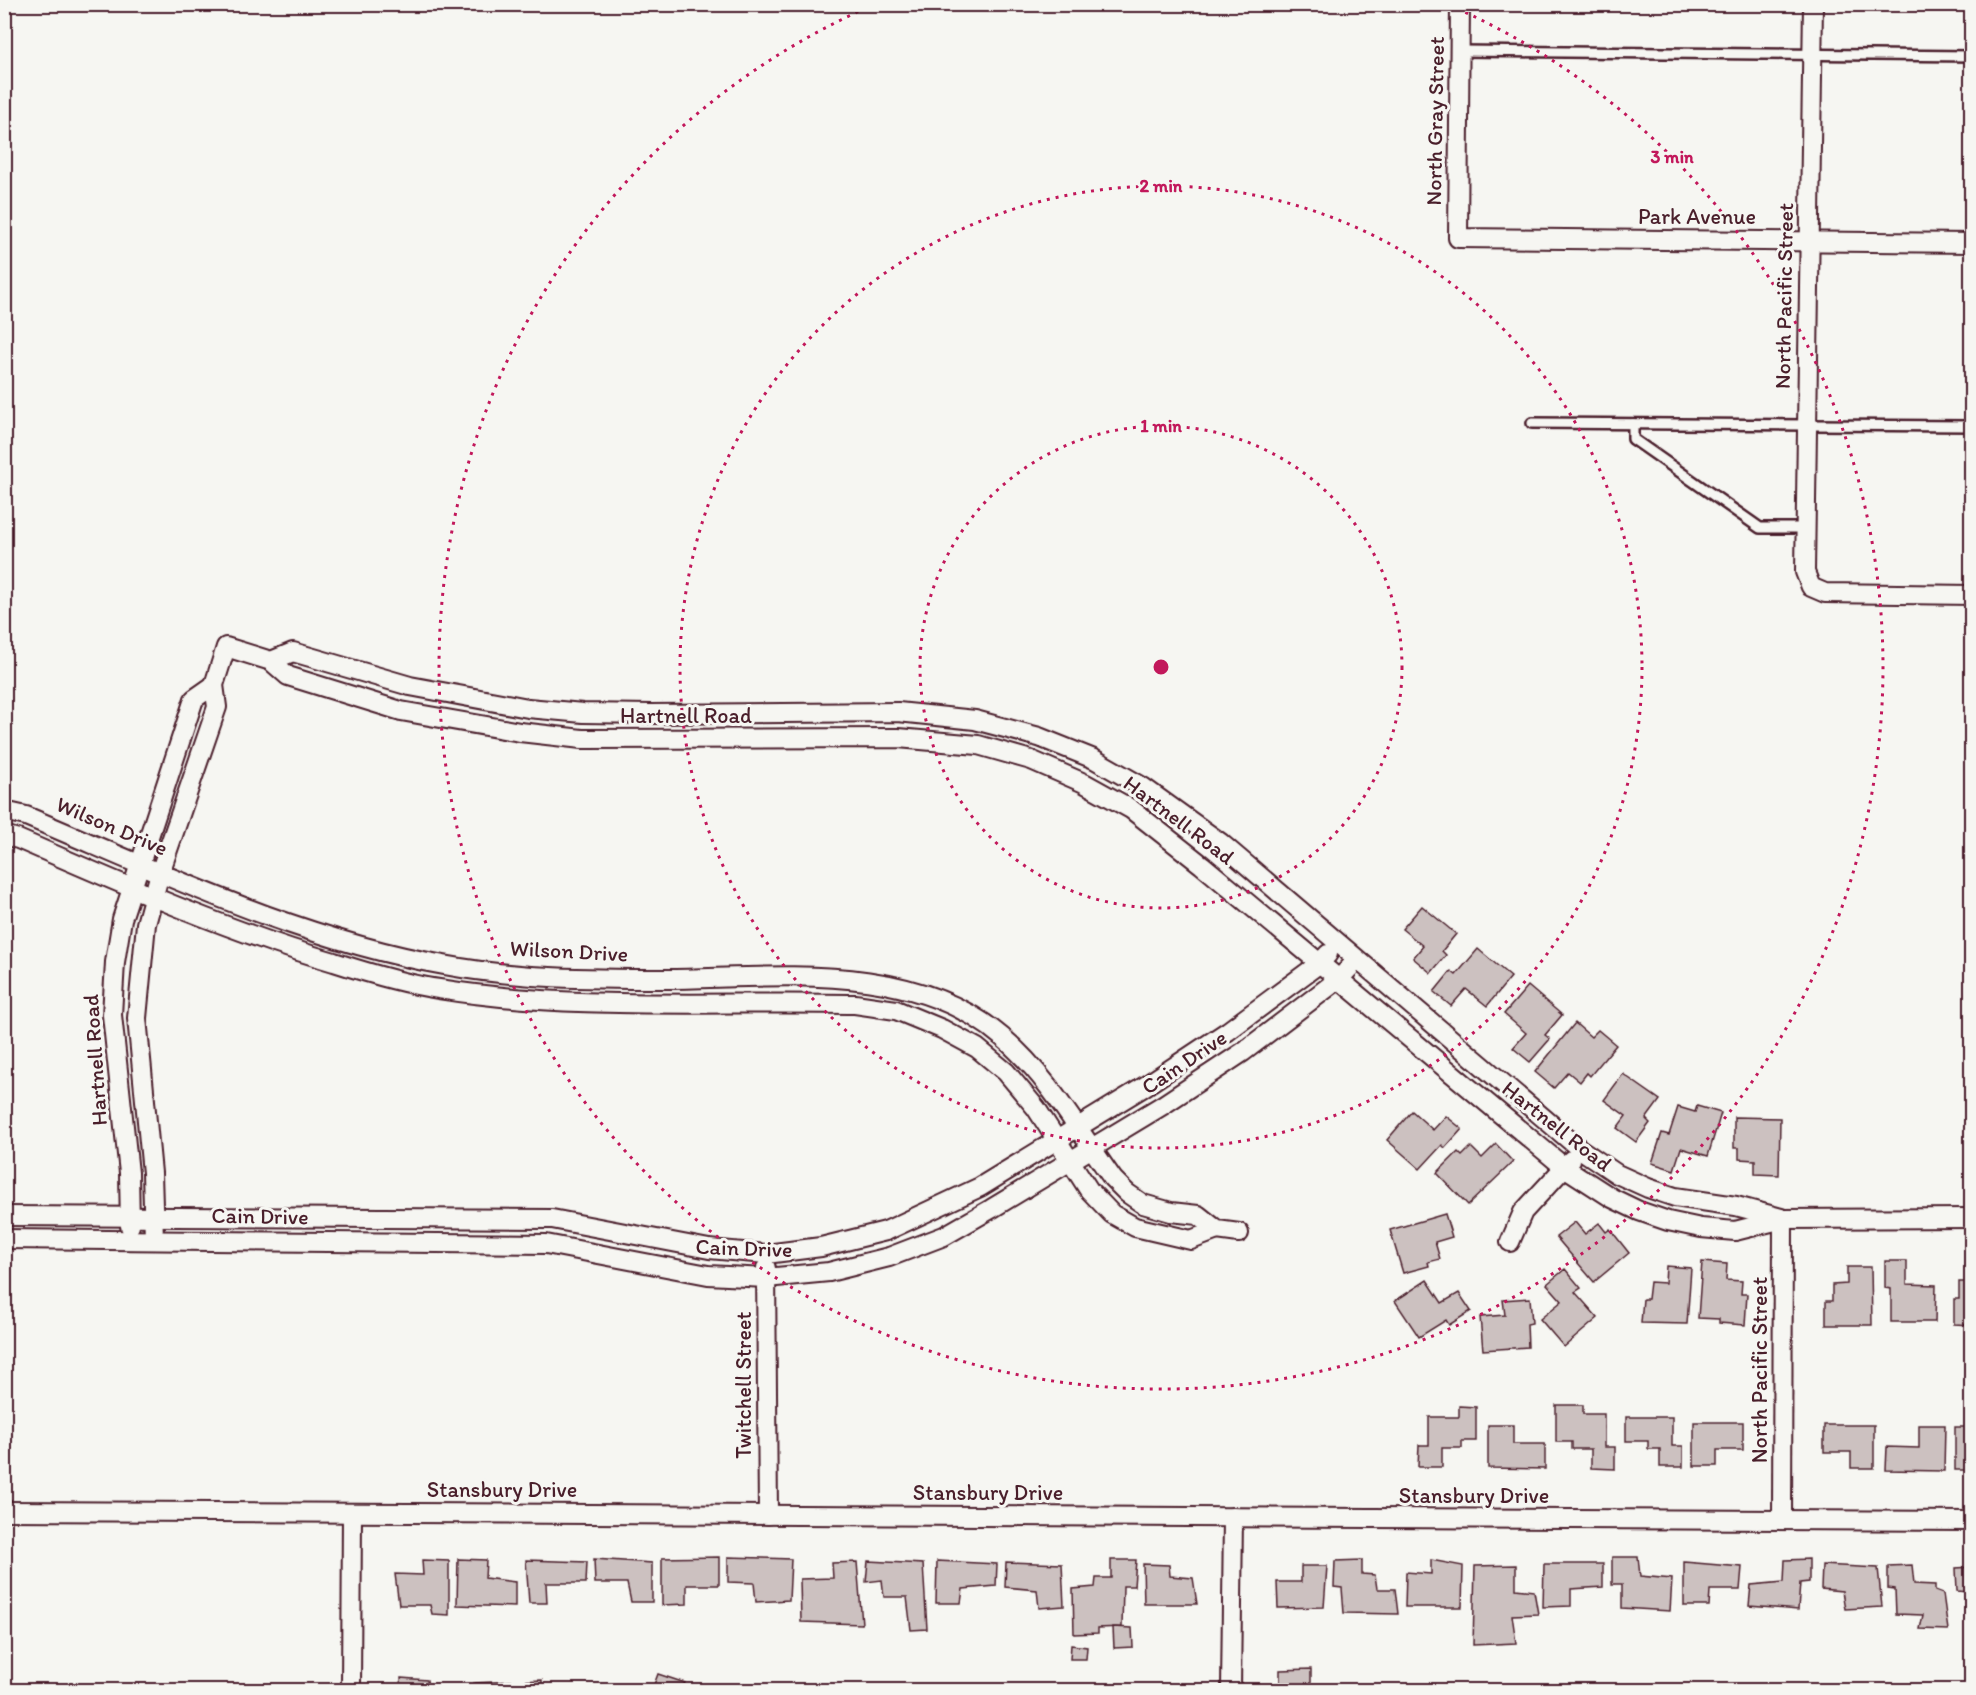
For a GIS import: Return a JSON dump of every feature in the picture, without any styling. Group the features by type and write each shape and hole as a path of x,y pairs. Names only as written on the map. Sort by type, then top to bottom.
{"street":[{"name":"North Gray Street","path":"1458,238 1460,4"},
{"name":"North Pacific Street","path":"1813,4 1804,572 1811,588 1825,593 1971,595"},
{"name":"Park Avenue","path":"1458,238 1971,243"},
{"name":"Hartnell Road","path":"154,1239 152,1173 137,1018 146,924 160,873 217,707 214,685 226,647 270,661 288,676 412,713 520,732 582,739 898,738 978,745 1031,760 1084,783 1131,809 1340,979 1564,1167 1612,1198 1668,1221 1735,1232 1783,1219 1971,1218"},
{"name":"Hartnell Road","path":"270,661 293,652 410,686 467,698 572,712 651,714 898,712 975,720 1039,737 1094,759 1143,788 1221,843 1580,1149 1617,1174 1676,1197 1736,1206 1783,1219"},
{"name":"Hartnell Road","path":"130,1239 129,1173 112,1015 114,962 122,919 194,699 214,685"},
{"path":"898,712 898,738"},
{"path":"650,740 651,714"},
{"name":"Wilson Drive","path":"4,811 26,816 160,873 290,924 372,948 445,965 542,977 853,980 918,992 961,1010 1000,1035 1033,1066 1113,1179 1126,1193 1143,1204 1171,1212 1198,1215 1217,1230"},
{"path":"4,836 18,838 153,897 283,947 364,971 438,989 541,1001 664,1004 855,1004 896,1010 942,1029 977,1048 1006,1072 1036,1108 1089,1190 1112,1214 1134,1227 1191,1240 1217,1230 1239,1233"},
{"name":"Cain Drive","path":"4,1216 552,1219 709,1249 766,1254 820,1246 886,1232 980,1187 1078,1128 1228,1031 1320,963 1338,944"},
{"name":"Cain Drive","path":"4,1239 546,1245 708,1275 766,1278 829,1272 889,1257 944,1236 1092,1149 1244,1052 1340,979 1357,960"},
{"path":"663,979 664,1004"},
{"path":"1510,1242 1523,1212 1580,1149"},
{"path":"408,1218 408,1242"},
{"name":"North Pacific Street","path":"1782,1520 1783,1219"},
{"name":"Twitchell Street","path":"766,1254 768,1515"},
{"name":"Stansbury Drive","path":"4,1511 1971,1521"},
{"path":"351,1690 352,1513"},
{"path":"1231,1690 1233,1517"}],"lane":[{"path":"1460,51 1971,56"},
{"path":"1532,423 1971,426"},
{"path":"1633,424 1633,439 1760,528 1805,528"}],"building":[{"path":"1422,906 1456,934 1442,951 1446,955 1431,973 1413,958 1423,946 1402,929"},
{"path":"1478,949 1511,977 1487,1006 1466,989 1451,1006 1434,992 1451,971 1456,975"},
{"path":"1528,986 1562,1015 1545,1035 1550,1039 1530,1062 1513,1048 1526,1033 1504,1014"},
{"path":"1575,1023 1591,1037 1598,1030 1616,1045 1590,1076 1587,1073 1580,1082 1568,1072 1554,1088 1535,1072"},
{"path":"1623,1074 1660,1100 1646,1119 1650,1123 1636,1142 1617,1128 1626,1116 1604,1100"},
{"path":"1697,1106 1721,1113 1708,1156 1681,1148 1674,1170 1652,1163 1662,1133 1669,1135 1678,1107 1695,1112"},
{"path":"1412,1111 1433,1130 1446,1116 1462,1129 1445,1148 1442,1145 1420,1169 1387,1140"},
{"path":"1734,1117 1780,1118 1779,1175 1755,1174 1755,1160 1739,1159 1739,1148 1734,1148"},
{"path":"1496,1144 1513,1162 1468,1205 1437,1173 1458,1152 1462,1156 1471,1147 1482,1158"},
{"path":"1445,1214 1452,1237 1435,1242 1440,1259 1428,1262 1429,1266 1403,1273 1390,1230"},
{"path":"1575,1222 1585,1234 1599,1223 1606,1232 1610,1229 1629,1253 1594,1282 1556,1237"},
{"path":"1885,1261 1907,1261 1907,1284 1936,1285 1935,1322 1891,1322 1891,1289 1885,1288"},
{"path":"1702,1262 1727,1264 1726,1280 1742,1281 1741,1294 1747,1294 1745,1325 1719,1323 1719,1319 1698,1318"},
{"path":"1666,1266 1691,1268 1687,1324 1641,1323 1643,1299 1648,1299 1650,1282 1665,1283"},
{"path":"1847,1267 1871,1267 1872,1325 1826,1325 1826,1301 1832,1301 1832,1285 1847,1284"},
{"path":"1565,1269 1581,1288 1575,1292 1598,1318 1564,1347 1540,1319 1562,1301 1547,1284"},
{"path":"1427,1280 1442,1303 1459,1293 1471,1311 1449,1325 1446,1320 1419,1337 1395,1301"},
{"path":"1959,1282 1972,1282 1972,1325 1954,1324 1954,1299 1959,1299"},
{"path":"1530,1298 1532,1323 1527,1324 1528,1347 1483,1350 1480,1317 1505,1315 1503,1300"},
{"path":"1556,1405 1583,1405 1583,1414 1604,1414 1604,1447 1615,1447 1615,1469 1591,1468 1591,1449 1572,1449 1572,1442 1556,1442"},
{"path":"1459,1406 1476,1407 1476,1441 1462,1441 1462,1448 1442,1448 1442,1467 1418,1467 1419,1445 1429,1445 1429,1417 1459,1417"},
{"path":"1626,1417 1672,1417 1672,1446 1683,1446 1683,1467 1660,1467 1660,1449 1648,1449 1648,1441 1626,1441"},
{"path":"1694,1422 1743,1422 1743,1450 1717,1450 1717,1466 1694,1466"},
{"path":"1488,1425 1513,1425 1513,1444 1545,1444 1545,1469 1488,1468"},
{"path":"1824,1425 1874,1425 1874,1468 1851,1468 1851,1452 1824,1452"},
{"path":"1919,1425 1945,1425 1944,1471 1886,1470 1887,1447 1919,1448"},
{"path":"1955,1427 1972,1427 1972,1470 1955,1470"},
{"path":"719,1557 719,1585 687,1585 687,1604 662,1605 662,1558"},
{"path":"728,1557 791,1559 789,1600 756,1602 754,1583 728,1582"},
{"path":"1612,1557 1638,1557 1640,1576 1672,1579 1670,1611 1622,1608 1622,1584 1612,1584"},
{"path":"458,1559 486,1560 485,1578 515,1582 515,1607 457,1605"},
{"path":"594,1559 652,1563 652,1602 631,1602 627,1583 595,1583"},
{"path":"1809,1559 1809,1582 1800,1583 1798,1610 1749,1606 1751,1585 1784,1582 1785,1560"},
{"path":"422,1560 449,1561 449,1615 432,1614 430,1605 399,1605 395,1574 423,1575"},
{"path":"526,1560 587,1562 586,1583 546,1583 547,1603 529,1603"},
{"path":"1111,1560 1136,1560 1134,1586 1123,1586 1122,1627 1098,1628 1098,1633 1074,1634 1073,1589 1095,1587 1096,1578 1111,1578"},
{"path":"1362,1560 1362,1574 1375,1575 1377,1589 1395,1589 1398,1614 1344,1613 1342,1588 1334,1587 1335,1561"},
{"path":"1431,1560 1463,1566 1462,1607 1405,1607 1406,1572 1431,1574"},
{"path":"868,1561 923,1564 927,1629 911,1630 907,1597 884,1597 882,1580 866,1582"},
{"path":"937,1561 997,1564 996,1586 963,1589 961,1603 936,1603"},
{"path":"857,1562 862,1624 801,1622 800,1579 833,1578 832,1563"},
{"path":"1006,1562 1062,1564 1064,1606 1039,1608 1037,1590 1005,1587"},
{"path":"1684,1562 1742,1567 1740,1590 1710,1590 1709,1606 1684,1606"},
{"path":"1143,1564 1169,1565 1170,1576 1193,1578 1197,1604 1144,1604"},
{"path":"1544,1564 1603,1564 1603,1587 1571,1589 1571,1606 1543,1607"},
{"path":"1516,1565 1516,1589 1534,1591 1538,1614 1512,1615 1516,1643 1473,1645 1475,1566"},
{"path":"1822,1565 1878,1568 1882,1607 1845,1609 1842,1591 1821,1589"},
{"path":"1912,1565 1914,1584 1935,1585 1935,1591 1943,1594 1948,1630 1920,1629 1923,1615 1896,1614 1895,1589 1888,1588 1888,1566"},
{"path":"1301,1566 1327,1566 1324,1607 1278,1608 1277,1582 1301,1582"},
{"path":"1972,1567 1972,1616 1970,1616 1970,1592 1957,1591 1956,1568"},
{"path":"1113,1627 1132,1628 1133,1647 1114,1648"},
{"path":"1071,1645 1087,1647 1086,1659 1070,1659"},
{"path":"1311,1669 1311,1686 1305,1686 1306,1690 1280,1690 1280,1670"},
{"path":"658,1674 685,1683 681,1690 652,1690"},
{"path":"401,1678 427,1680 428,1690 402,1690"},
{"path":"542,1680 542,1690 474,1690 474,1683"}]}
